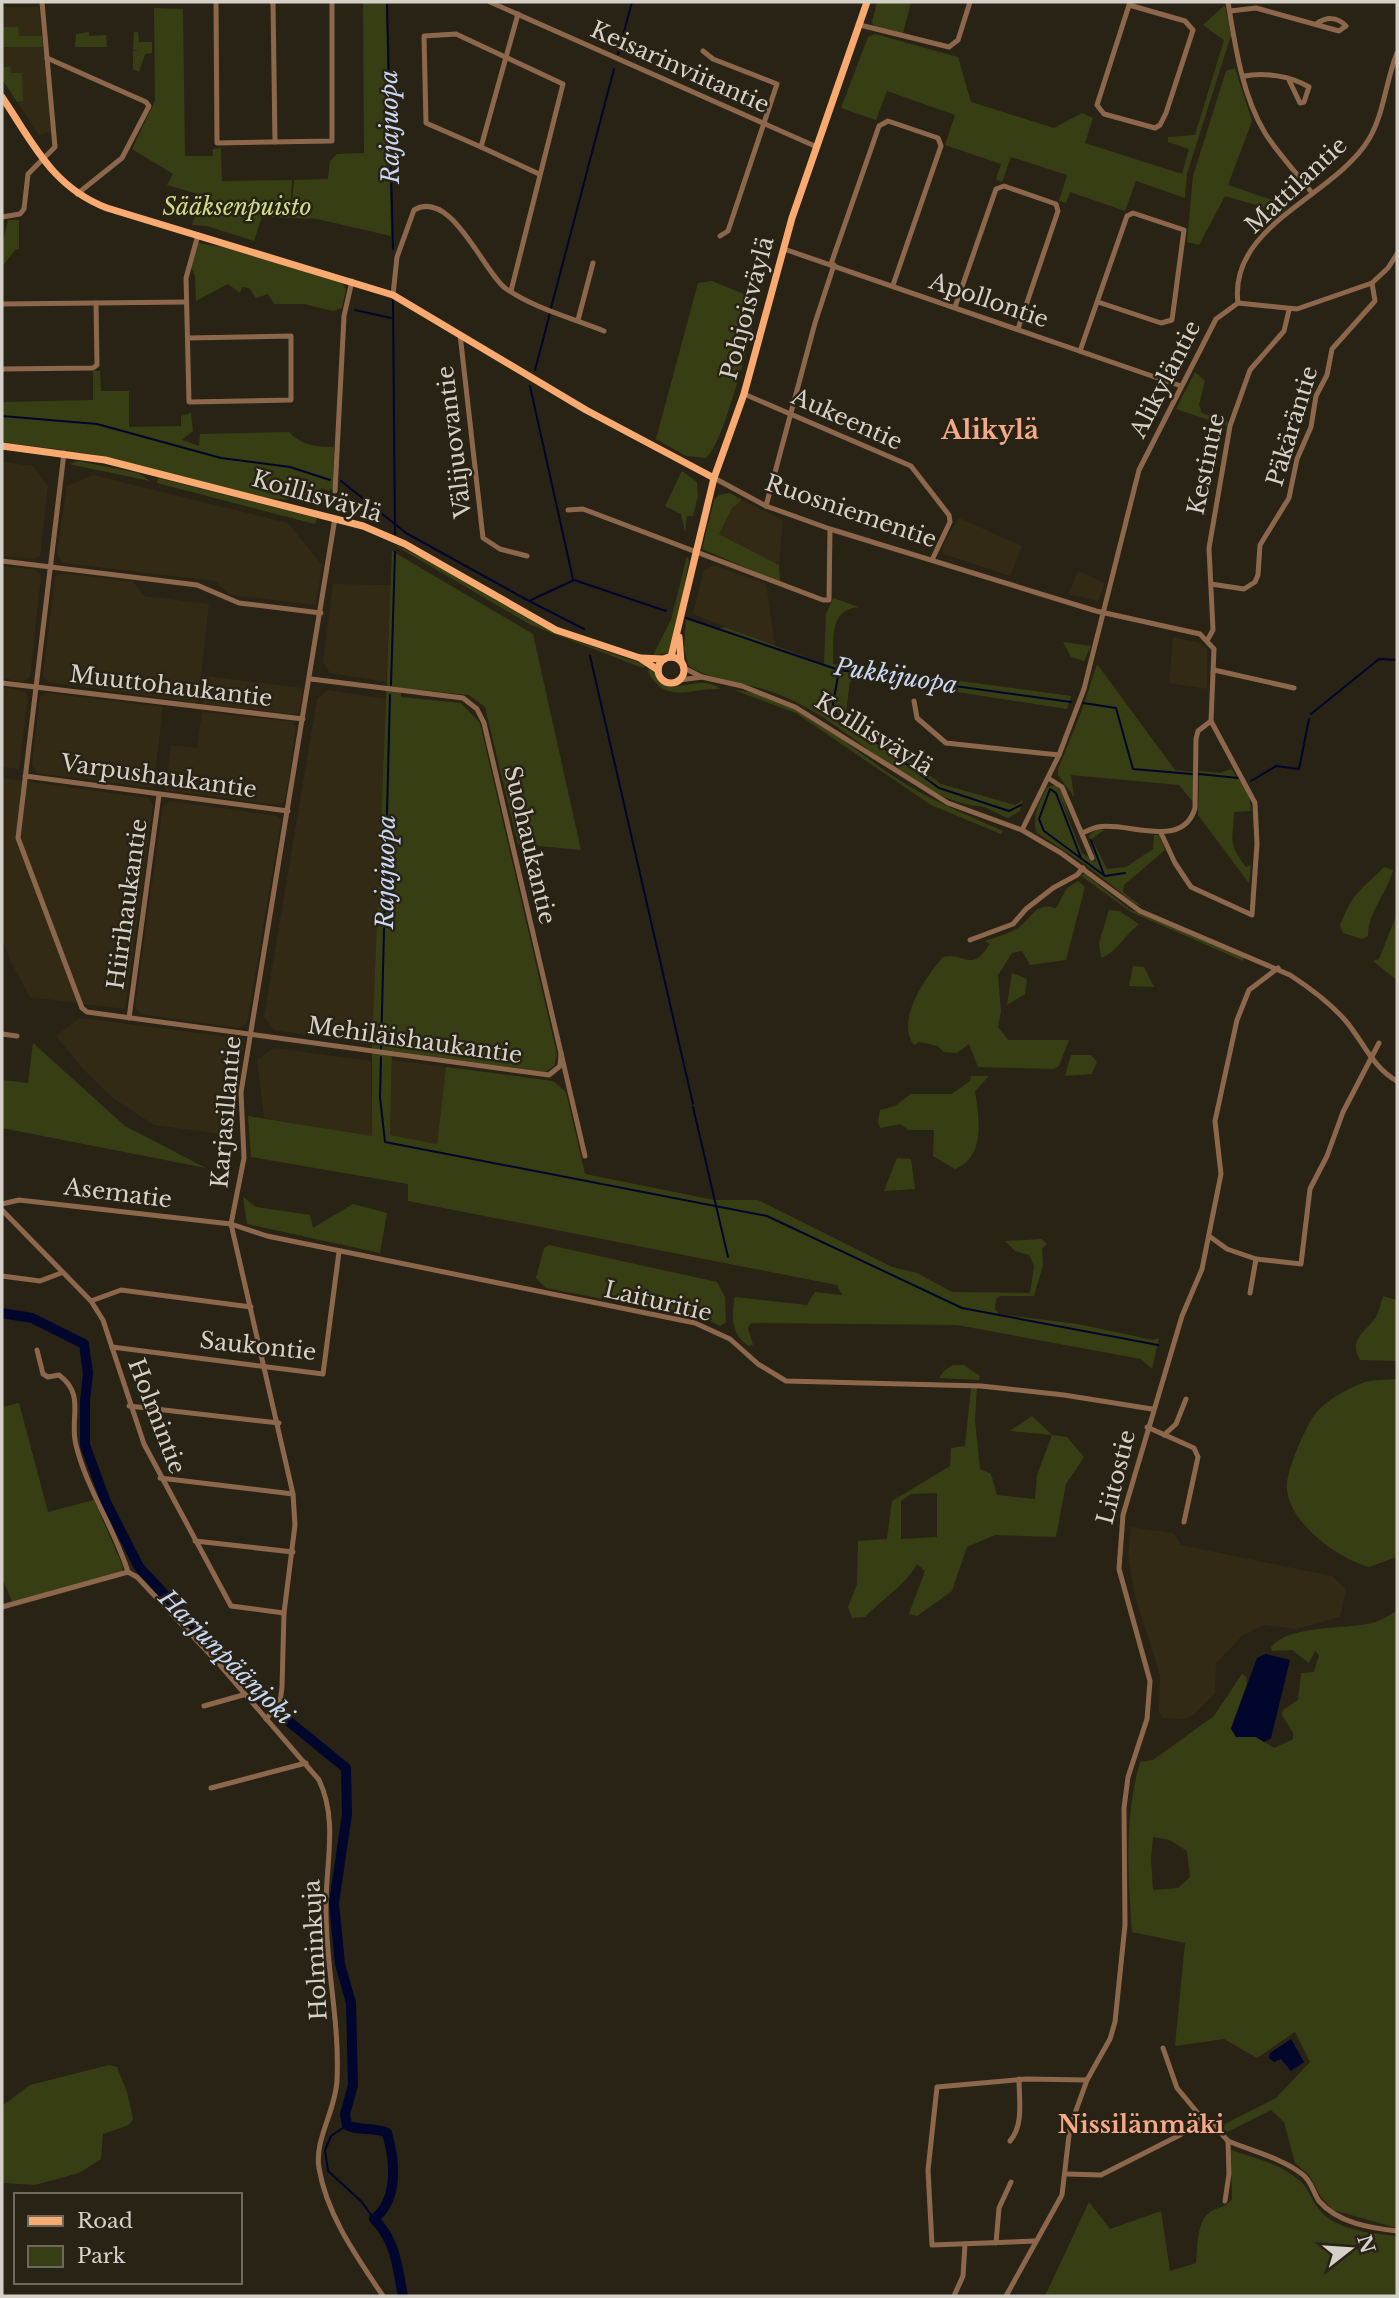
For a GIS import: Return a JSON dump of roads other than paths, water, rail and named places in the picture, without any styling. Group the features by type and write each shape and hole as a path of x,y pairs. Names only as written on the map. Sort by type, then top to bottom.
{"main road":[{"name":"Pohjoisväylä","path":"667,658 679,629 714,478 744,394 784,249 867,2"},
{"name":"Ruosniementie","path":"2,97 43,159 65,185 77,194 107,208 393,295 586,410 714,478"},
{"name":"Koillisväylä","path":"2,446 64,453 363,526 405,544 556,630 640,658 658,670"},
{"name":"Pohjoisväylä","path":"679,629 682,665"},
{"name":"Koillisväylä","path":"640,658 667,658"},
{"path":"667,658 682,665 680,680 666,682 658,670 667,658"}],"street":[{"path":"2,217 20,214 24,209 28,174 55,147 42,2"},
{"path":"216,2 217,143 332,141 332,2"},
{"path":"273,2 275,142"},
{"name":"Keisarinviitantie","path":"490,2 817,147"},
{"path":"860,25 948,47 958,40 970,2"},
{"path":"1228,2 1244,76 1266,134 1312,193"},
{"path":"1129,3 1185,21 1193,30 1166,113 1155,128 1104,114 1097,105 1129,3"},
{"path":"1230,11 1256,8 1339,31 1346,26 1341,21 1329,18 1316,24"},
{"path":"481,147 518,14"},
{"path":"511,291 563,83 456,34 424,36 426,123 539,174"},
{"path":"703,51 713,59 775,81 776,92 765,124 727,231 720,236"},
{"name":"Mattilantie","path":"1238,303 1237,283 1243,261 1257,242 1354,159 1370,138 1397,53"},
{"path":"47,58 146,102 149,106 122,158 77,194"},
{"path":"1244,76 1265,74 1289,80 1309,87 1304,102 1297,100 1289,80"},
{"path":"1389,77 1397,79"},
{"path":"766,506 833,264 879,126 888,121 938,138 941,146 893,285"},
{"path":"955,307 996,189 1004,186 1056,204 1058,211 1018,329"},
{"path":"393,295 397,257 414,211 418,208 433,210 456,223 494,276 511,291 604,331"},
{"path":"1080,351 1127,216 1133,214 1184,230 1172,320 1161,323 1098,302"},
{"path":"188,338 291,336 292,400 189,402 186,302 188,264 198,234"},
{"name":"Apollontie","path":"784,249 1181,386"},
{"path":"1238,303 1260,303 1289,310 1372,283 1388,268 1397,254"},
{"path":"578,320 593,263"},
{"path":"335,491 342,338 352,281"},
{"name":"Päkäräntie","path":"1211,584 1244,589 1255,582 1260,545 1289,498 1297,459 1311,427 1316,396 1328,374 1332,349 1375,301 1372,283"},
{"path":"2,304 186,302"},
{"path":"2,369 93,368 97,365 96,303"},
{"name":"Alikyläntie","path":"1105,613 1139,470 1216,319 1238,303"},
{"name":"Kestintie","path":"1211,721 1214,649 1208,639 1213,630 1210,532 1230,426 1250,370 1284,331 1289,310"},
{"name":"Välijuovantie","path":"460,334 483,538 500,548 527,556"},
{"name":"Aukeentie","path":"744,394 911,466 938,497 949,515 950,522 932,560"},
{"name":"Mehiläishaukantie","path":"64,453 18,838 77,1000 87,1012 548,1075 560,1066 561,1053"},
{"name":"Ruosniementie","path":"714,478 766,506 830,529 1105,613 1200,634 1208,639"},
{"path":"568,510 583,509 829,600 830,529"},
{"name":"Karjasillantie","path":"269,1716 278,1707 282,1688 284,1613 293,1552 293,1494 232,1224 242,1175 241,1092 311,679 335,518"},
{"path":"2,561 197,585 239,603 321,613"},
{"path":"1105,613 1084,689 1059,755 1022,831 1083,868 1140,911 1278,968 1314,989 1344,1019 1373,1060 1397,1082"},
{"name":"Koillisväylä","path":"682,665 702,677 742,686 795,706 948,803 1022,831"},
{"path":"1214,670 1294,688"},
{"name":"Koillisväylä","path":"680,680 702,677"},
{"name":"Suohaukantie","path":"311,679 463,698 477,709 484,723 585,1156"},
{"name":"Muuttohaukantie","path":"2,683 303,719"},
{"path":"914,701 917,718 946,743 1059,755"},
{"path":"1082,833 1099,826 1161,833 1172,831 1194,813 1196,739 1198,731 1211,721 1227,755 1250,788 1255,803 1257,844 1252,915 1191,887 1175,863 1161,833"},
{"name":"Varpushaukantie","path":"25,776 288,811"},
{"path":"1048,778 1062,787 1092,858"},
{"name":"Hiirihaukantie","path":"129,1018 159,795"},
{"path":"971,940 1013,924 1026,909 1053,888 1077,875 1083,868"},
{"name":"Liitostie","path":"1006,2296 1062,2195 1067,2174 1070,2127 1087,2080 1110,2039 1116,2017 1125,1925 1124,1808 1128,1777 1147,1719 1150,1681 1140,1638 1124,1593 1119,1543 1123,1515 1152,1409 1182,1316 1202,1269 1221,1174 1215,1121 1237,1020 1250,990 1278,968"},
{"path":"2,1034 17,1035"},
{"path":"1209,1236 1227,1249 1256,1259 1301,1264 1310,1189 1327,1156 1343,1112 1373,1060 1379,1043"},
{"name":"Asematie","path":"2,1204 19,1200 232,1224"},
{"name":"Holmintie","path":"2,1210 91,1301 103,1320 130,1406 160,1478 231,1606 284,1613"},
{"name":"Laituritie","path":"232,1224 267,1237 695,1323 730,1339 758,1364 786,1381 981,1386 1064,1395 1152,1409"},
{"name":"Saukontie","path":"111,1347 323,1374 340,1252"},
{"path":"1250,1293 1256,1259"},
{"path":"2,1276 40,1281 61,1273"},
{"path":"91,1301 121,1290 251,1307"},
{"path":"2,1607 128,1572 93,1494 75,1443 75,1396 71,1384 59,1375 48,1377 43,1374 37,1350"},
{"path":"1164,1435 1176,1424 1186,1399"},
{"path":"130,1406 279,1423"},
{"path":"1147,1427 1194,1448 1198,1457 1184,1522"},
{"path":"160,1478 293,1494"},
{"path":"195,1541 293,1552"},
{"name":"Holminkuja","path":"128,1572 137,1577 190,1637 220,1665 243,1695 269,1716 306,1763 327,1797 331,1815 326,1905 327,1949 336,1999 337,2082 330,2120 320,2143 318,2167 342,2235 383,2296"},
{"path":"204,1706 243,1695"},
{"path":"211,1788 306,1763"},
{"path":"1163,2048 1176,2087 1202,2118 1212,2123 1228,2141 1293,2167 1306,2176 1318,2199 1334,2216 1381,2230 1397,2231"},
{"path":"1035,2241 932,2245 928,2170 937,2087 1019,2079 1087,2080"},
{"path":"1010,2141 1016,2134 1020,2118 1019,2079"},
{"path":"1067,2174 1101,2175 1180,2135 1202,2118"},
{"path":"1225,2201 1229,2193 1228,2141"},
{"path":"996,2243 999,2208 1011,2182"},
{"path":"954,2296 963,2276 965,2244"}],"water":[{"path":"1266,1654 1290,1660 1271,1738 1264,1742 1256,1737 1236,1737 1231,1729 1257,1658"},
{"path":"1291,2039 1304,2062 1291,2071 1281,2059 1274,2062 1269,2058 1270,2053"}],"waterway":[{"path":"618,54 632,2"},
{"name":"Rajajuopa","path":"387,5 393,249"},
{"path":"551,308 614,69"},
{"name":"Rajajuopa","path":"393,300 395,534"},
{"path":"355,310 391,318"},
{"path":"535,370 550,313"},
{"path":"530,386 573,579"},
{"path":"2,416 97,424 221,458 290,467 330,480"},
{"name":"Pukkijuopa","path":"341,481 406,533 529,601 574,580 666,611"},
{"name":"Rajajuopa","path":"391,685 395,552"},
{"path":"529,601 584,629"},
{"name":"Pukkijuopa","path":"686,618 839,670 1071,702"},
{"path":"590,656 693,1104"},
{"name":"Pukkijuopa","path":"1311,714 1379,659 1397,660"},
{"path":"839,670 832,710 939,788 1009,811 1021,805"},
{"name":"Rajajuopa","path":"381,1049 390,695"},
{"name":"Pukkijuopa","path":"1083,703 1116,708 1133,769 1192,774"},
{"name":"Pukkijuopa","path":"1251,781 1276,766 1299,769 1309,719"},
{"name":"Pukkijuopa","path":"1199,774 1238,778"},
{"path":"1081,858 1056,793 1050,789 1039,819 1044,831 1105,876 1125,873"},
{"path":"1091,840 1104,875"},
{"path":"381,1057 380,1097 385,1142 767,1216 962,1308 1158,1345"},
{"path":"693,1107 728,1257"},
{"name":"Harjunpäänjoki","path":"2,1313 32,1318 84,1344 88,1373 85,1445 106,1502 139,1567 260,1698 346,1768 347,1814 334,1903 340,1964 351,2003 353,2085 345,2114 347,2125 387,2133 392,2155 393,2179 388,2201 374,2219 391,2245 403,2296"},
{"path":"347,2125 331,2136 325,2150 328,2171 361,2201 374,2219"}],"district":[{"name":"Alikylä","path":"990,430"},
{"name":"Nissilänmäki","path":"1141,2125"}],"park label":[{"name":"Sääksenpuisto","path":"237,207"}]}
